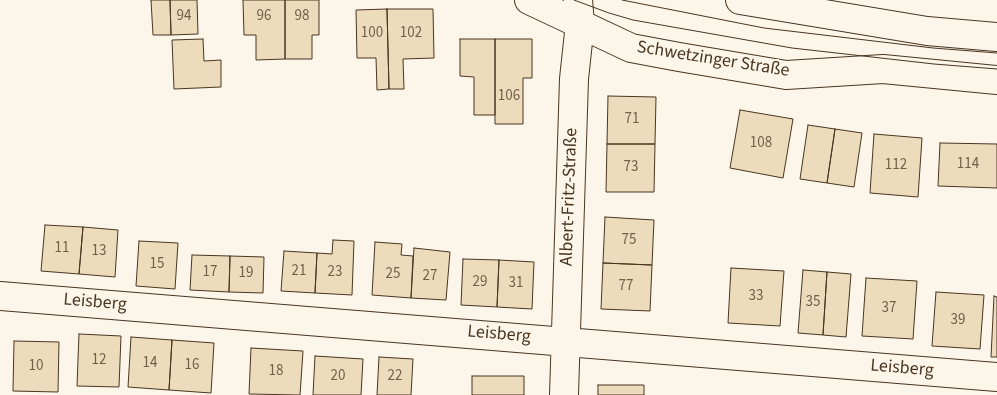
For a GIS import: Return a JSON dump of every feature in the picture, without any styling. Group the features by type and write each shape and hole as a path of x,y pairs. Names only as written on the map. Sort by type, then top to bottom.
{"street":[{"name":"Schwetzinger Straße","path":"529,0 579,12 631,48 679,57 786,74 883,69 997,80"},
{"path":"740,0 927,31 997,37"},
{"name":"Albert-Fritz-Straße","path":"564,395 574,79 579,12"},
{"name":"Leisberg","path":"0,296 566,340 997,377"}],"building":[{"path":"151,0 170,0 171,35 153,35"},
{"path":"170,0 197,0 198,34 171,35"},
{"path":"243,0 285,0 285,59 256,60 256,35 244,35"},
{"path":"285,0 319,0 319,35 312,35 312,59 285,59"},
{"path":"387,9 433,9 434,58 403,59 404,89 389,89"},
{"path":"387,9 389,89 377,90 376,58 357,58 356,10"},
{"path":"203,39 204,61 221,60 221,87 174,89 172,40"},
{"path":"460,39 495,39 495,115 474,115 474,77 460,76"},
{"path":"495,39 532,39 532,78 523,78 523,124 495,124"},
{"path":"608,96 656,97 655,144 607,144"},
{"path":"740,110 793,119 783,178 730,168"},
{"path":"808,125 835,129 827,183 800,179"},
{"path":"835,129 862,133 854,187 827,183"},
{"path":"874,134 922,138 918,197 870,193"},
{"path":"940,143 997,144 997,188 938,186"},
{"path":"607,144 655,144 654,192 606,192"},
{"path":"605,217 654,220 652,265 603,263"},
{"path":"45,225 83,227 79,274 41,271"},
{"path":"83,227 118,230 115,277 79,274"},
{"path":"333,240 354,241 352,295 315,293 317,253 332,254"},
{"path":"139,241 178,243 175,289 136,286"},
{"path":"375,242 402,244 401,255 413,256 411,298 372,295"},
{"path":"414,248 450,252 446,300 411,298"},
{"path":"284,251 317,253 315,293 281,291"},
{"path":"192,255 230,256 229,292 190,290"},
{"path":"230,256 264,257 263,293 229,292"},
{"path":"463,259 499,260 497,307 461,305"},
{"path":"499,260 534,262 532,309 497,307"},
{"path":"603,263 652,265 650,311 601,309"},
{"path":"731,268 784,271 780,326 728,323"},
{"path":"803,270 827,272 823,335 798,333"},
{"path":"827,272 851,274 846,337 823,335"},
{"path":"866,278 917,281 913,339 862,336"},
{"path":"936,292 984,295 980,349 932,346"},
{"path":"994,296 997,297 997,357 991,357"},
{"path":"79,334 121,336 119,387 77,386"},
{"path":"131,337 172,340 169,390 128,387"},
{"path":"172,340 214,343 211,393 169,390"},
{"path":"14,341 59,342 58,392 13,391"},
{"path":"251,348 303,351 300,395 249,394"},
{"path":"315,356 363,359 361,395 313,395"},
{"path":"379,357 413,359 411,395 377,395"},
{"path":"472,376 524,376 524,395 472,395"},
{"path":"598,385 644,385 644,395 598,395"}],"tram line":[{"path":"574,0 633,20 792,48 997,69"},
{"path":"622,0 764,28 933,48 997,53"}]}
